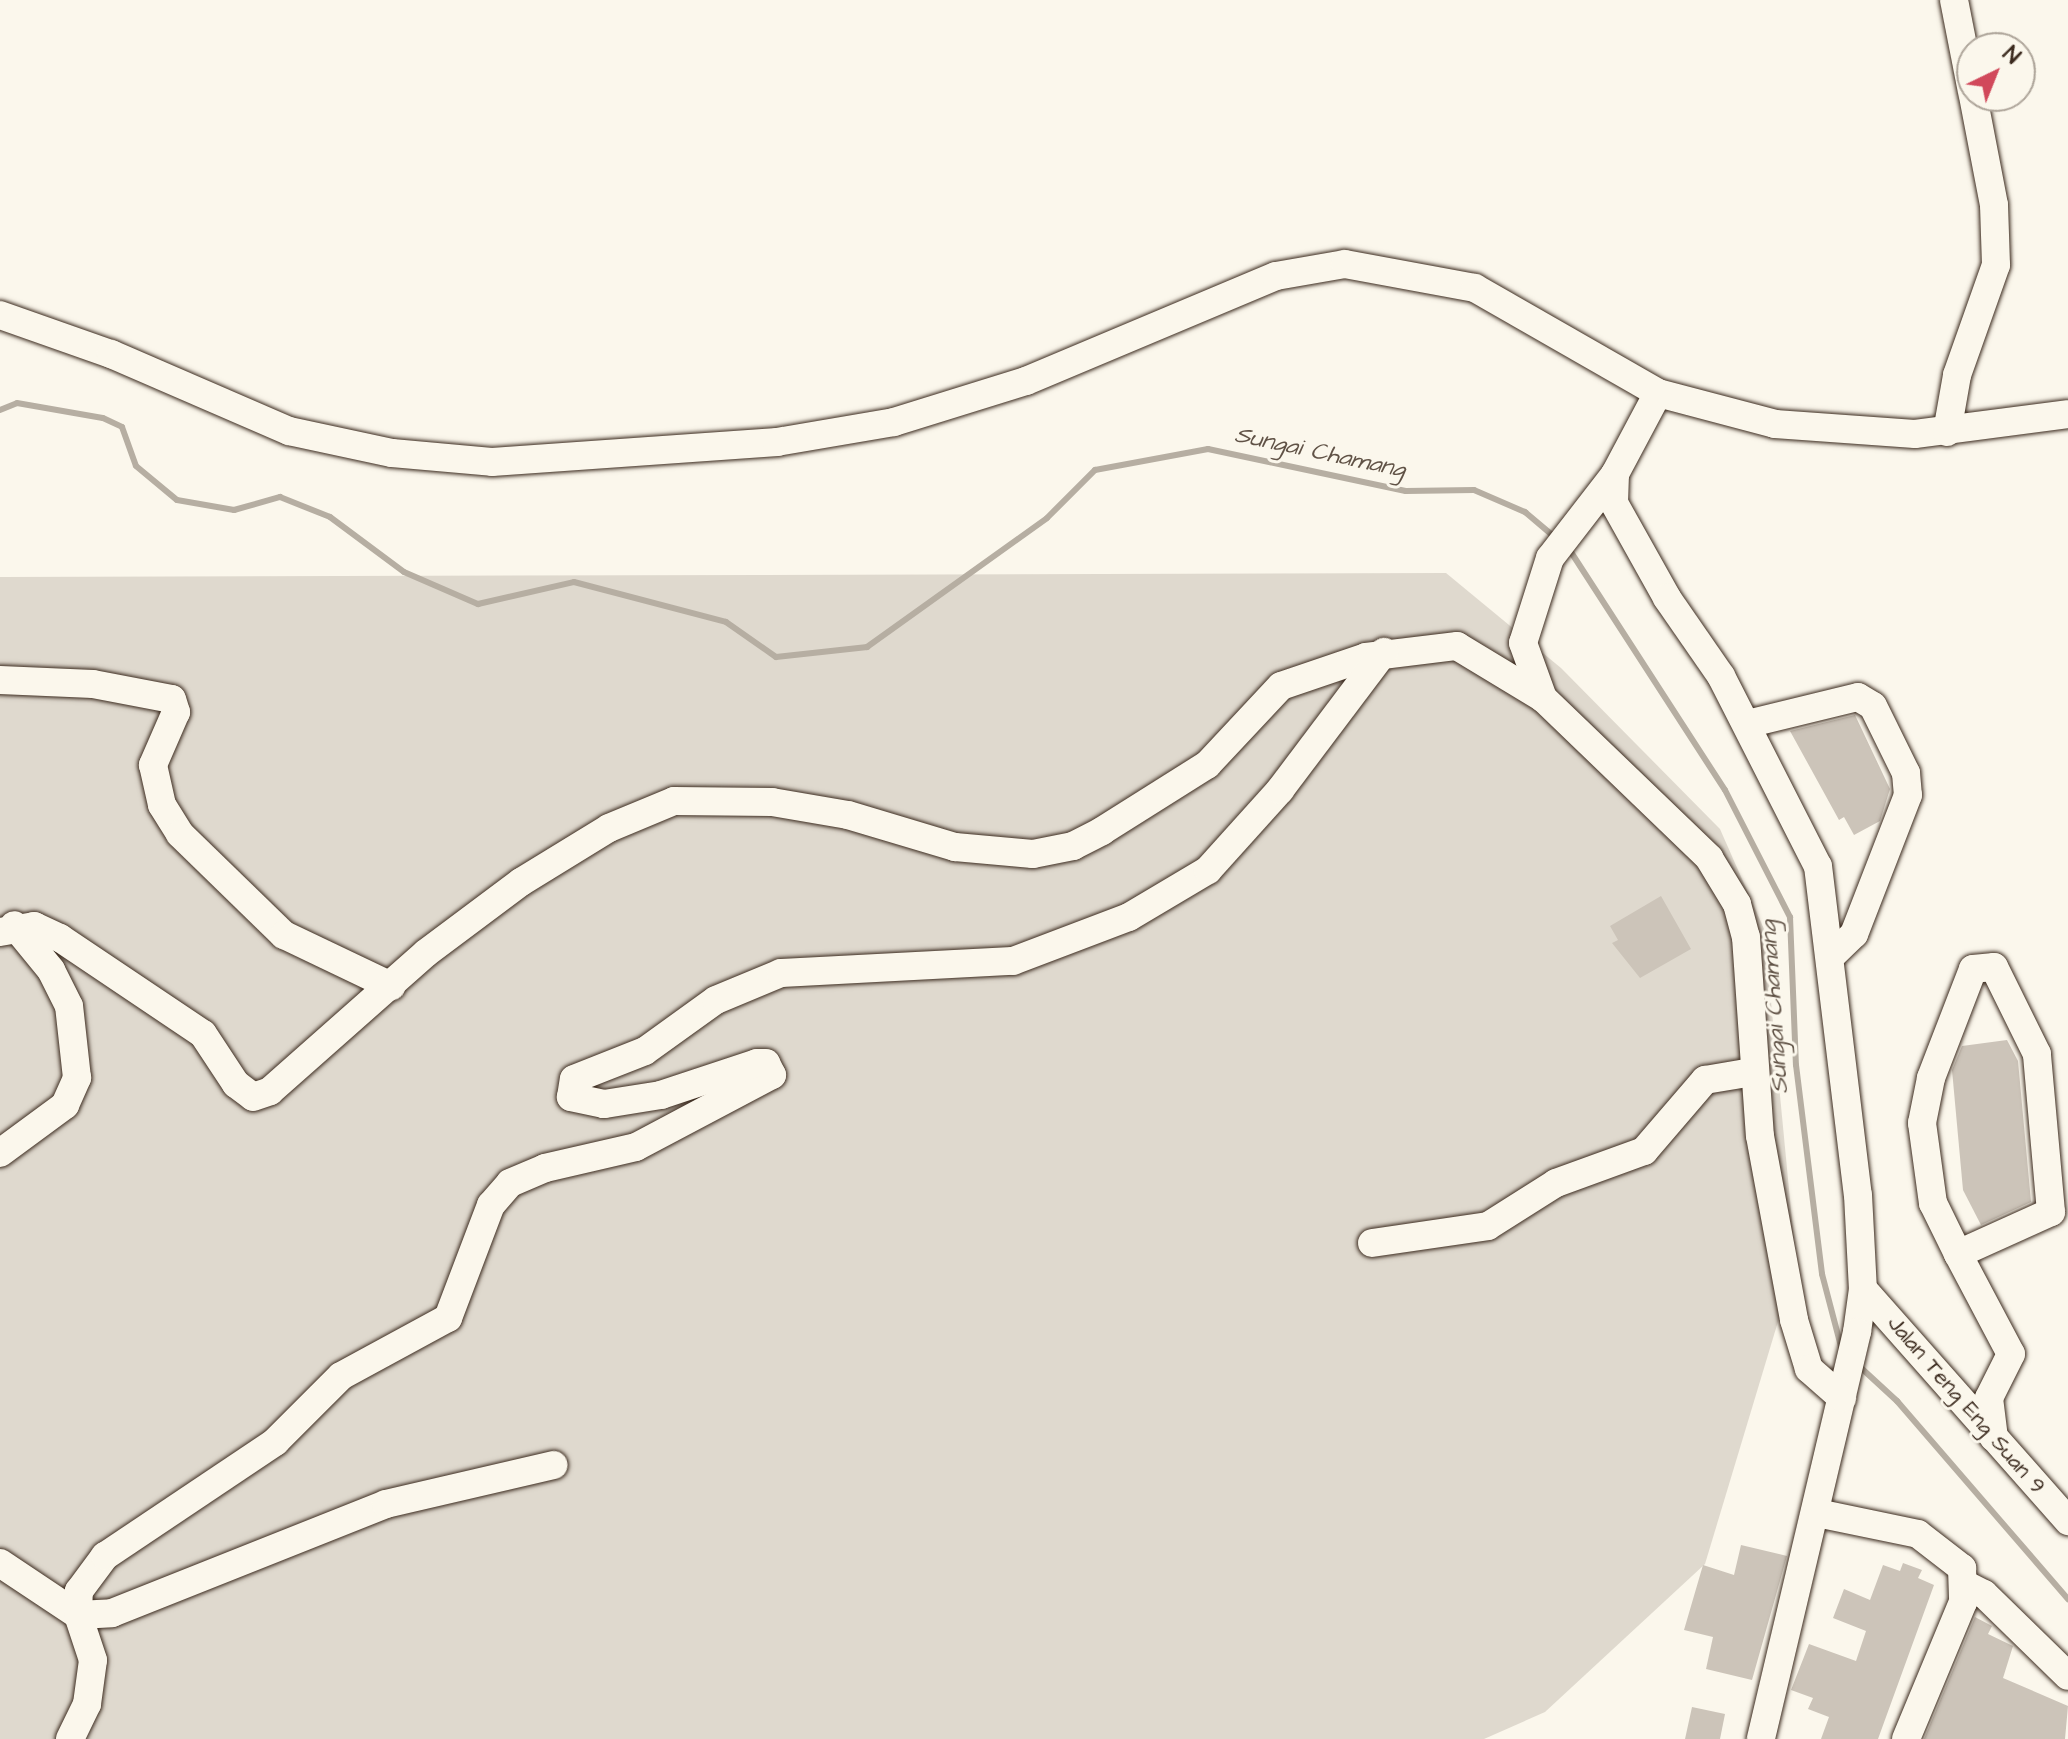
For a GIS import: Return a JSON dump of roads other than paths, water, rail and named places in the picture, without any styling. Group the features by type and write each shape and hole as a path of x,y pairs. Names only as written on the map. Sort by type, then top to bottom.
{"street":[{"path":"1954,0 1960,32"},
{"path":"1947,432 1957,375 1996,265 1994,205 1976,112"},
{"path":"0,315 111,354 289,431 392,453 492,462 777,442 894,422 1026,381 1276,276 1345,264 1475,288 1658,393 1775,424 1884,434 1947,432 2068,414"},
{"path":"1543,698 1523,643 1550,558 1615,474 1658,393"},
{"path":"1615,474 1614,503 1631,539 1747,724 1818,866 1831,956 1863,1289 1857,1332 1817,1513 1761,1739"},
{"path":"7,928 48,931 193,1027 248,1096 270,1091 391,986 521,882 609,828 674,801 772,802 848,815 955,847 1033,854 1073,846 1207,765 1281,686 1384,652 1457,646 1543,698 1723,879 1746,937 1753,1072 1801,1348 1817,1381 1842,1398"},
{"path":"70,1739 87,1704 93,1660 78,1615 83,1579 105,1556 275,1442 341,1376 448,1318 491,1205 510,1183 545,1168 636,1147 772,1075 766,1063 757,1063 661,1095 604,1104 571,1097 567,1088 574,1079 645,1051 716,1000 781,973 1013,961 1129,917 1208,870 1280,790 1384,652"},
{"path":"0,680 93,684 172,699 176,712 153,765 162,805 180,834 284,935 391,986"},
{"path":"1747,724 1858,697 1873,706 1906,773 1908,795 1854,934 1831,956"},
{"path":"0,1153 65,1105 77,1078 69,1006 51,970 7,928"},
{"path":"1958,1254 2051,1212 2037,1054 1994,967 1973,969 1931,1078 1922,1123 1933,1203 1958,1254 2011,1354 1999,1371 1989,1398 1994,1438"},
{"path":"1372,1243 1488,1226 1556,1183 1644,1151 1705,1080 1753,1072"},
{"name":"Jalan Teng Eng Suan 9","path":"1863,1289 2068,1521"},
{"path":"1941,1376 1999,1371"},
{"path":"0,1563 78,1615 112,1613 386,1504 554,1465"},
{"path":"1817,1513 1918,1534 1953,1559 1966,1585 1994,1603 2068,1676"},
{"path":"1906,1739 1966,1585"}],"waterway":[{"name":"Sungai Chamang","path":"0,410 17,403 103,418 122,427 136,466 177,500 234,510 280,497 330,517 404,572 478,604 574,582 726,622 776,657 867,647 1047,518 1095,470 1208,449 1406,491 1474,490 1525,512 1557,539"},
{"name":"Sungai Chamang","path":"1569,549 1725,790 1790,917 1796,1065 1822,1274 1842,1350"},
{"name":"Sungai Chamang","path":"1859,1366 1897,1401 2068,1599"}]}
